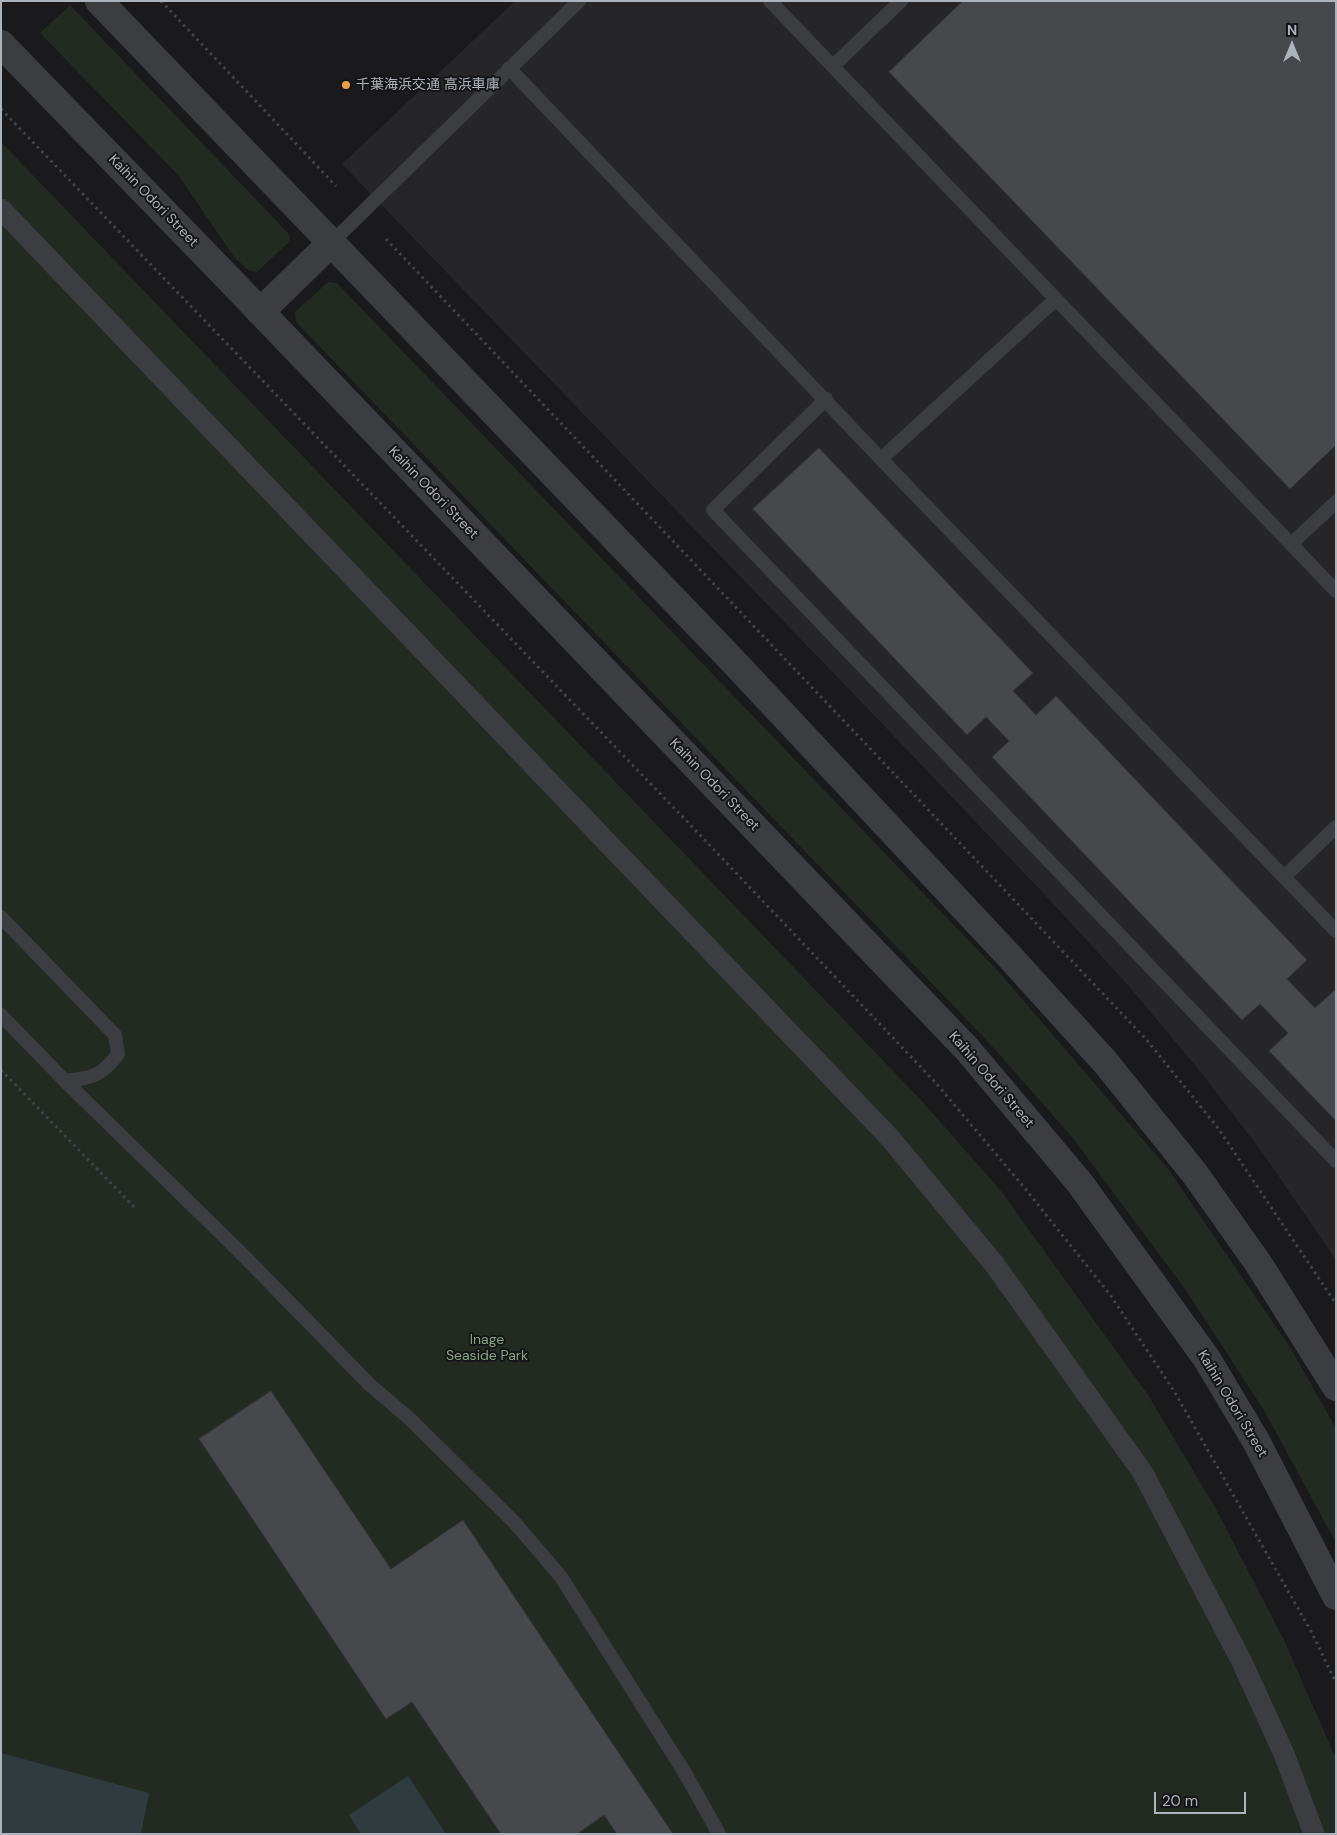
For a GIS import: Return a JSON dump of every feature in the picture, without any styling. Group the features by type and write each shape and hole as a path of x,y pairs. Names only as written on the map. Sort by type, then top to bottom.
{"street":[{"path":"98,1 731,659 1010,957 1106,1063 1195,1174 1218,1206 1258,1263 1336,1387"},
{"name":"Kaihin Odori Street","path":"1,44 967,1049 1079,1182 1207,1359 1256,1441 1336,1596"},
{"path":"1,209 890,1138 995,1265 1143,1473 1241,1660 1284,1754 1314,1834"},
{"path":"260,312 331,243"}],"lane":[{"path":"331,243 579,1"},
{"path":"770,1 1336,591"},
{"path":"833,66 901,1"},
{"path":"510,68 881,459 1336,931"},
{"path":"881,459 1056,299"},
{"path":"826,400 713,510 1336,1161"},
{"path":"1291,544 1336,502"},
{"path":"1284,877 1336,827"},
{"path":"1,917 115,1035 118,1054 108,1068 88,1079 65,1081"},
{"path":"1,1015 65,1081 240,1252 370,1386 410,1419 515,1523 561,1577 685,1773 719,1834"}],"path":[{"path":"161,1 336,186"},
{"path":"1,109 935,1082 1023,1186 1111,1296 1174,1391 1312,1633 1336,1683"},
{"path":"386,238 1145,1038 1218,1128 1336,1304"},
{"path":"1,1070 135,1208"}],"shaded area":[{"path":"515,1 1336,1 1336,1260 1262,1152 1199,1070 1127,984 872,713 342,164"},
{"path":"1,1753 149,1793 141,1834 1,1834"},
{"path":"408,1776 446,1834 361,1834 349,1815"}],"green space":[{"path":"70,5 288,233 290,238 288,243 257,272 248,270 234,257 179,176 40,33"},
{"name":"Inage Seaside Park","path":"1,142 921,1100 1001,1191 1148,1395 1216,1509 1284,1640 1336,1757 1336,1834 1,1834"},
{"path":"328,282 337,283 998,971 1169,1170 1291,1349 1336,1428 1336,1543 1265,1412 1185,1289 1072,1137 990,1044 296,322 295,312"}],"building":[{"path":"963,1 1336,1 1336,445 1290,489 889,72"},
{"path":"819,448 1033,673 1013,691 1036,715 1056,696 1307,960 1287,979 1315,1008 1336,989 1336,1121 1269,1051 1288,1033 1260,1004 1242,1020 992,757 1009,741 986,717 967,735 753,509"},
{"path":"271,1391 391,1569 463,1520 673,1834 617,1834 604,1815 577,1834 501,1834 412,1702 386,1719 199,1439"}],"place":[{"name":"千葉海浜交通 高浜車庫","path":"346,85"}]}
